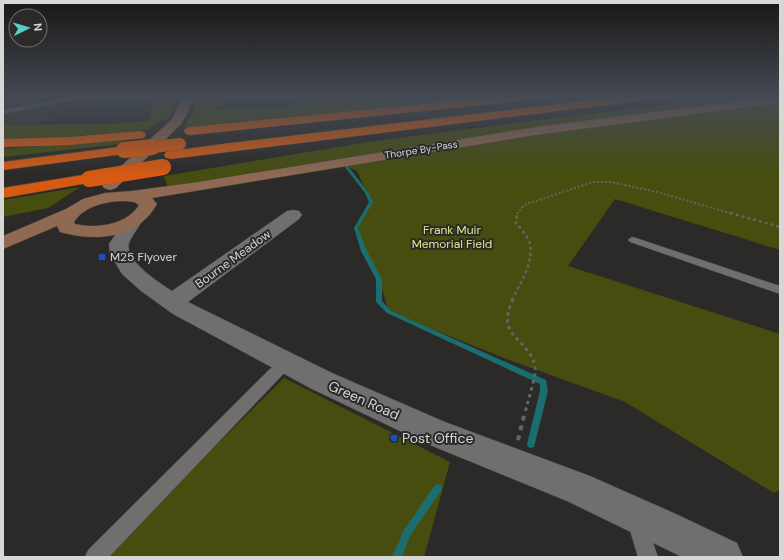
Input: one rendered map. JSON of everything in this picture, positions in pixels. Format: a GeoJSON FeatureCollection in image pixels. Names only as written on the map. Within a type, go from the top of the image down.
{"type":"FeatureCollection","features":[{"type":"Feature","properties":{"kind":"highway"},"geometry":{"type":"LineString","coordinates":[[3,143],[70,141],[140,136],[268,123]]}},
{"type":"Feature","properties":{"kind":"highway"},"geometry":{"type":"LineString","coordinates":[[3,178],[389,123]]}},
{"type":"Feature","properties":{"kind":"highway"},"geometry":{"type":"LineString","coordinates":[[3,193],[89,179],[171,155],[365,135],[403,127],[434,123]]}},
{"type":"Feature","properties":{"kind":"highway"},"geometry":{"type":"LineString","coordinates":[[3,161],[76,153],[124,150],[171,155]]}},
{"type":"Feature","properties":{"kind":"highway"},"geometry":{"type":"LineString","coordinates":[[3,166],[124,150]]}},
{"type":"Feature","properties":{"kind":"main road"},"geometry":{"type":"LineString","coordinates":[[72,222],[78,208],[92,202],[129,195],[176,123]]}},
{"type":"Feature","properties":{"kind":"main road","name":"Thorpe By-Pass"},"geometry":{"type":"LineString","coordinates":[[129,195],[163,200],[192,191],[229,183],[398,152],[597,123]]}},
{"type":"Feature","properties":{"kind":"main road"},"geometry":{"type":"LineString","coordinates":[[5,243],[72,222],[91,233],[117,232],[146,211],[129,195]]}},
{"type":"Feature","properties":{"kind":"street","name":"Bourne Meadow"},"geometry":{"type":"LineString","coordinates":[[172,302],[293,215]]}},
{"type":"Feature","properties":{"kind":"street","name":"Green Road"},"geometry":{"type":"LineString","coordinates":[[117,232],[120,254],[130,269],[149,286],[181,308],[322,381],[436,432],[513,461],[578,488],[723,557]]}},
{"type":"Feature","properties":{"kind":"lane"},"geometry":{"type":"LineString","coordinates":[[633,240],[780,290]]}},
{"type":"Feature","properties":{"kind":"lane"},"geometry":{"type":"LineString","coordinates":[[95,557],[286,362]]}},
{"type":"Feature","properties":{"kind":"lane"},"geometry":{"type":"LineString","coordinates":[[633,513],[648,557]]}},
{"type":"Feature","properties":{"kind":"path"},"geometry":{"type":"LineString","coordinates":[[513,461],[536,369],[535,358],[510,331],[507,315],[524,274],[531,246],[526,235],[516,223],[517,212],[524,205],[593,182],[611,182],[661,193],[780,227]]}},
{"type":"Feature","properties":{"kind":"shaded area"},"geometry":{"type":"Polygon","coordinates":[[[3,123],[36,123],[32,124],[3,125],[3,123]]]}},
{"type":"Feature","properties":{"kind":"green space"},"geometry":{"type":"Polygon","coordinates":[[[157,123],[148,130],[65,137],[3,139],[3,125],[157,123]]]}},
{"type":"Feature","properties":{"kind":"green space"},"geometry":{"type":"Polygon","coordinates":[[[187,123],[223,123],[184,127],[187,123]]]}},
{"type":"Feature","properties":{"kind":"green space","name":"Frank Muir Memorial Field"},"geometry":{"type":"Polygon","coordinates":[[[516,123],[780,123],[780,250],[615,199],[568,266],[780,334],[780,490],[774,493],[625,402],[504,358],[389,312],[379,279],[356,228],[371,202],[357,171],[336,161],[168,188],[164,176],[368,142],[516,123]]]}},
{"type":"Feature","properties":{"kind":"green space"},"geometry":{"type":"Polygon","coordinates":[[[124,140],[120,144],[3,157],[3,149],[124,140]]]}},
{"type":"Feature","properties":{"kind":"green space"},"geometry":{"type":"Polygon","coordinates":[[[80,187],[48,208],[3,217],[3,200],[80,187]]]}},
{"type":"Feature","properties":{"kind":"green space"},"geometry":{"type":"Polygon","coordinates":[[[284,378],[450,462],[424,557],[103,557],[284,378]]]}},
{"type":"Feature","properties":{"kind":"waterway"},"geometry":{"type":"LineString","coordinates":[[346,166],[367,193],[371,202],[356,228],[364,251],[379,279],[379,302],[389,312],[543,382],[544,391],[531,444]]}},
{"type":"Feature","properties":{"kind":"waterway"},"geometry":{"type":"LineString","coordinates":[[397,557],[407,533],[438,488]]}},
{"type":"Feature","properties":{"kind":"place","name":"M25 Flyover"},"geometry":{"type":"Point","coordinates":[102,257]}},
{"type":"Feature","properties":{"kind":"place","name":"Post Office"},"geometry":{"type":"Point","coordinates":[394,438]}}]}
